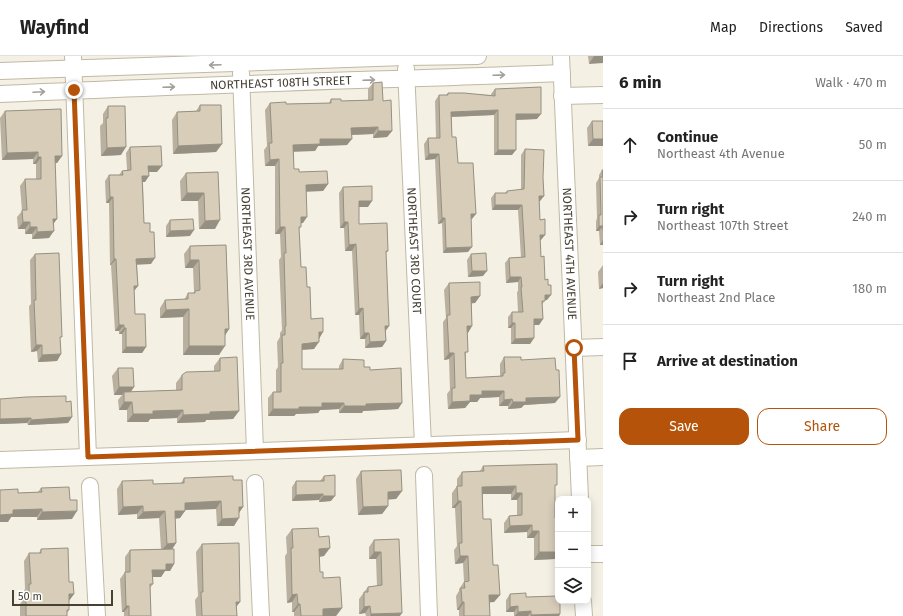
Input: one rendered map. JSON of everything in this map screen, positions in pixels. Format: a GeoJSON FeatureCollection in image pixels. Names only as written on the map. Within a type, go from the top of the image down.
{"type":"FeatureCollection","features":[{"type":"Feature","properties":{"kind":"street","name":"NORTHEAST 108TH STREET"},"geometry":{"type":"LineString","coordinates":[[0,71],[73,62],[478,56]]}},
{"type":"Feature","properties":{"kind":"street","name":"NORTHEAST 4TH AVENUE"},"geometry":{"type":"LineString","coordinates":[[561,56],[580,496]]}},
{"type":"Feature","properties":{"kind":"street","name":"NORTHEAST 3RD COURT"},"geometry":{"type":"LineString","coordinates":[[405,57],[423,445]]}},
{"type":"Feature","properties":{"kind":"street","name":"NORTHEAST 3RD AVENUE"},"geometry":{"type":"LineString","coordinates":[[241,60],[255,451]]}},
{"type":"Feature","properties":{"kind":"street"},"geometry":{"type":"LineString","coordinates":[[73,62],[88,457]]}},
{"type":"Feature","properties":{"kind":"street","name":"NORTHEAST 108TH STREET"},"geometry":{"type":"LineString","coordinates":[[0,94],[74,90],[562,73]]}},
{"type":"Feature","properties":{"kind":"street"},"geometry":{"type":"LineString","coordinates":[[562,96],[603,95]]}},
{"type":"Feature","properties":{"kind":"street"},"geometry":{"type":"LineString","coordinates":[[574,348],[603,347]]}},
{"type":"Feature","properties":{"kind":"street"},"geometry":{"type":"LineString","coordinates":[[0,460],[578,440]]}},
{"type":"Feature","properties":{"kind":"street"},"geometry":{"type":"LineString","coordinates":[[578,458],[603,457]]}},
{"type":"Feature","properties":{"kind":"street"},"geometry":{"type":"LineString","coordinates":[[424,475],[429,616]]}},
{"type":"Feature","properties":{"kind":"street"},"geometry":{"type":"LineString","coordinates":[[255,483],[261,616]]}},
{"type":"Feature","properties":{"kind":"street"},"geometry":{"type":"LineString","coordinates":[[90,486],[96,616]]}},
{"type":"Feature","properties":{"kind":"street"},"geometry":{"type":"LineString","coordinates":[[591,554],[603,554]]}},
{"type":"Feature","properties":{"kind":"street"},"geometry":{"type":"LineString","coordinates":[[583,604],[584,616]]}},
{"type":"Feature","properties":{"kind":"building"},"geometry":{"type":"Polygon","coordinates":[[[382,82],[383,101],[391,100],[392,131],[378,131],[378,127],[351,128],[352,139],[320,139],[320,144],[293,145],[294,169],[299,169],[299,172],[327,171],[328,184],[306,185],[307,217],[301,217],[301,227],[299,227],[301,267],[306,267],[307,287],[310,287],[311,319],[323,318],[323,332],[319,332],[319,342],[302,344],[302,369],[343,369],[343,359],[364,360],[364,367],[370,367],[370,370],[401,368],[402,403],[344,406],[344,403],[322,403],[322,407],[273,409],[273,392],[281,392],[281,363],[283,363],[282,335],[285,335],[286,326],[284,253],[286,253],[285,227],[280,227],[279,159],[270,160],[269,143],[272,143],[270,103],[331,103],[331,99],[341,99],[341,101],[373,100],[373,83],[382,82]]]}},
{"type":"Feature","properties":{"kind":"building"},"geometry":{"type":"Polygon","coordinates":[[[541,87],[541,114],[516,114],[516,150],[498,150],[498,110],[451,112],[452,137],[456,137],[458,163],[473,163],[476,214],[471,214],[472,247],[446,248],[445,218],[442,218],[439,154],[429,154],[428,138],[440,138],[439,95],[448,95],[448,93],[464,93],[495,96],[495,89],[541,87]]]}},
{"type":"Feature","properties":{"kind":"building"},"geometry":{"type":"Polygon","coordinates":[[[200,105],[221,105],[222,144],[178,146],[177,112],[200,111],[200,105]]]}},
{"type":"Feature","properties":{"kind":"building"},"geometry":{"type":"Polygon","coordinates":[[[108,106],[125,106],[126,147],[107,148],[106,118],[108,118],[108,106]]]}},
{"type":"Feature","properties":{"kind":"building"},"geometry":{"type":"Polygon","coordinates":[[[61,109],[62,156],[55,156],[57,219],[53,219],[54,231],[37,232],[37,227],[30,227],[30,222],[23,222],[22,210],[27,210],[25,179],[41,179],[41,157],[38,157],[38,152],[7,153],[5,111],[61,109]]]}},
{"type":"Feature","properties":{"kind":"building"},"geometry":{"type":"Polygon","coordinates":[[[592,121],[603,121],[603,139],[593,139],[592,121]]]}},
{"type":"Feature","properties":{"kind":"building"},"geometry":{"type":"Polygon","coordinates":[[[161,146],[162,166],[148,166],[149,176],[142,176],[144,223],[150,223],[150,232],[154,232],[155,258],[136,259],[138,286],[134,286],[135,314],[145,314],[146,347],[126,347],[126,328],[124,328],[124,325],[119,325],[116,259],[114,259],[113,197],[110,197],[109,175],[123,175],[122,171],[131,170],[130,147],[161,146]]]}},
{"type":"Feature","properties":{"kind":"building"},"geometry":{"type":"Polygon","coordinates":[[[525,149],[544,150],[544,196],[539,196],[540,220],[545,219],[545,235],[540,235],[541,257],[544,256],[545,280],[548,279],[548,285],[551,285],[551,295],[545,295],[545,301],[542,301],[543,319],[534,319],[534,338],[515,339],[515,323],[512,323],[512,312],[523,312],[522,287],[521,277],[510,277],[509,258],[525,257],[522,205],[495,205],[495,193],[507,193],[507,191],[524,189],[525,149]]]}},
{"type":"Feature","properties":{"kind":"building"},"geometry":{"type":"Polygon","coordinates":[[[218,172],[220,220],[205,221],[204,193],[187,193],[186,173],[218,172]]]}},
{"type":"Feature","properties":{"kind":"building"},"geometry":{"type":"Polygon","coordinates":[[[600,177],[603,177],[603,226],[599,226],[599,215],[601,215],[600,177]]]}},
{"type":"Feature","properties":{"kind":"building"},"geometry":{"type":"Polygon","coordinates":[[[372,186],[372,201],[359,201],[359,224],[387,223],[388,251],[386,251],[389,326],[385,326],[386,341],[370,342],[369,333],[364,333],[363,308],[359,309],[356,244],[349,245],[348,222],[344,222],[343,187],[372,186]]]}},
{"type":"Feature","properties":{"kind":"building"},"geometry":{"type":"Polygon","coordinates":[[[193,219],[194,230],[170,231],[170,220],[193,219]]]}},
{"type":"Feature","properties":{"kind":"building"},"geometry":{"type":"Polygon","coordinates":[[[226,245],[229,329],[225,329],[225,346],[189,346],[189,309],[166,310],[165,300],[188,299],[188,293],[195,293],[195,291],[200,290],[199,260],[190,260],[190,246],[226,245]]]}},
{"type":"Feature","properties":{"kind":"building"},"geometry":{"type":"Polygon","coordinates":[[[59,253],[62,337],[60,337],[61,354],[42,355],[42,345],[36,345],[34,300],[36,300],[35,254],[59,253]]]}},
{"type":"Feature","properties":{"kind":"building"},"geometry":{"type":"Polygon","coordinates":[[[486,253],[487,271],[472,271],[471,254],[486,253]]]}},
{"type":"Feature","properties":{"kind":"building"},"geometry":{"type":"Polygon","coordinates":[[[480,282],[480,296],[471,297],[472,326],[467,326],[468,352],[465,352],[466,378],[503,376],[503,373],[505,373],[504,357],[521,357],[521,360],[555,358],[556,370],[559,370],[560,397],[526,398],[526,402],[513,402],[512,399],[504,400],[504,391],[482,391],[482,395],[470,395],[470,401],[452,402],[452,388],[455,388],[454,353],[449,353],[447,315],[450,315],[449,283],[480,282]]]}},
{"type":"Feature","properties":{"kind":"building"},"geometry":{"type":"Polygon","coordinates":[[[237,357],[239,411],[183,415],[183,410],[153,411],[153,414],[133,414],[132,402],[124,402],[124,392],[182,390],[182,375],[186,372],[220,371],[220,358],[237,357]]]}},
{"type":"Feature","properties":{"kind":"building"},"geometry":{"type":"Polygon","coordinates":[[[118,368],[133,368],[134,387],[119,387],[118,368]]]}},
{"type":"Feature","properties":{"kind":"building"},"geometry":{"type":"Polygon","coordinates":[[[66,396],[66,402],[71,401],[72,417],[31,420],[31,418],[0,419],[0,399],[66,396]]]}},
{"type":"Feature","properties":{"kind":"building"},"geometry":{"type":"Polygon","coordinates":[[[557,464],[557,485],[555,485],[555,552],[539,552],[539,531],[532,531],[532,525],[510,526],[509,516],[522,515],[522,493],[516,493],[516,486],[482,487],[483,519],[491,519],[493,565],[498,565],[500,595],[489,595],[490,616],[464,616],[464,602],[462,602],[461,588],[465,588],[464,582],[469,581],[468,556],[460,556],[459,543],[462,543],[461,501],[458,501],[457,486],[462,486],[462,472],[484,471],[483,466],[557,464]]]}},
{"type":"Feature","properties":{"kind":"building"},"geometry":{"type":"Polygon","coordinates":[[[401,470],[402,491],[388,492],[388,506],[363,507],[361,471],[401,470]]]}},
{"type":"Feature","properties":{"kind":"building"},"geometry":{"type":"Polygon","coordinates":[[[335,475],[335,496],[323,496],[323,494],[296,495],[296,481],[324,481],[324,476],[335,475]]]}},
{"type":"Feature","properties":{"kind":"building"},"geometry":{"type":"Polygon","coordinates":[[[233,476],[233,480],[242,480],[243,507],[239,507],[239,518],[222,519],[221,501],[185,503],[185,511],[175,511],[176,543],[167,544],[165,511],[143,512],[143,506],[123,507],[122,481],[153,480],[153,484],[184,483],[184,478],[233,476]]]}},
{"type":"Feature","properties":{"kind":"building"},"geometry":{"type":"Polygon","coordinates":[[[69,487],[70,500],[77,500],[77,511],[42,512],[42,509],[13,510],[13,514],[0,515],[0,490],[18,489],[18,493],[42,492],[41,488],[69,487]]]}},
{"type":"Feature","properties":{"kind":"building"},"geometry":{"type":"Polygon","coordinates":[[[318,528],[319,537],[329,536],[330,548],[319,549],[320,572],[323,572],[323,578],[340,577],[342,608],[323,609],[323,616],[301,616],[297,594],[292,595],[292,529],[318,528]]]}},
{"type":"Feature","properties":{"kind":"building"},"geometry":{"type":"Polygon","coordinates":[[[399,539],[402,613],[371,614],[370,606],[364,607],[364,592],[368,592],[368,587],[382,585],[381,552],[374,552],[374,540],[399,539]]]}},
{"type":"Feature","properties":{"kind":"building"},"geometry":{"type":"Polygon","coordinates":[[[239,543],[240,602],[236,602],[237,616],[202,616],[202,544],[239,543]]]}},
{"type":"Feature","properties":{"kind":"building"},"geometry":{"type":"Polygon","coordinates":[[[68,548],[69,582],[73,582],[74,594],[69,594],[69,610],[67,610],[67,616],[26,616],[26,596],[29,596],[29,584],[31,584],[29,553],[41,553],[41,549],[68,548]]]}},
{"type":"Feature","properties":{"kind":"building"},"geometry":{"type":"Polygon","coordinates":[[[174,549],[174,564],[166,564],[166,570],[152,570],[153,584],[150,584],[151,616],[129,616],[129,606],[126,606],[125,572],[130,572],[130,550],[174,549]]]}},
{"type":"Feature","properties":{"kind":"building"},"geometry":{"type":"Polygon","coordinates":[[[526,593],[526,597],[555,596],[555,604],[560,604],[560,614],[531,615],[531,611],[518,612],[518,606],[510,607],[510,594],[526,593]]]}},
{"type":"Feature","properties":{"kind":"route"},"geometry":{"type":"LineString","coordinates":[[74,90],[88,457],[578,440],[574,348]]}}]}
